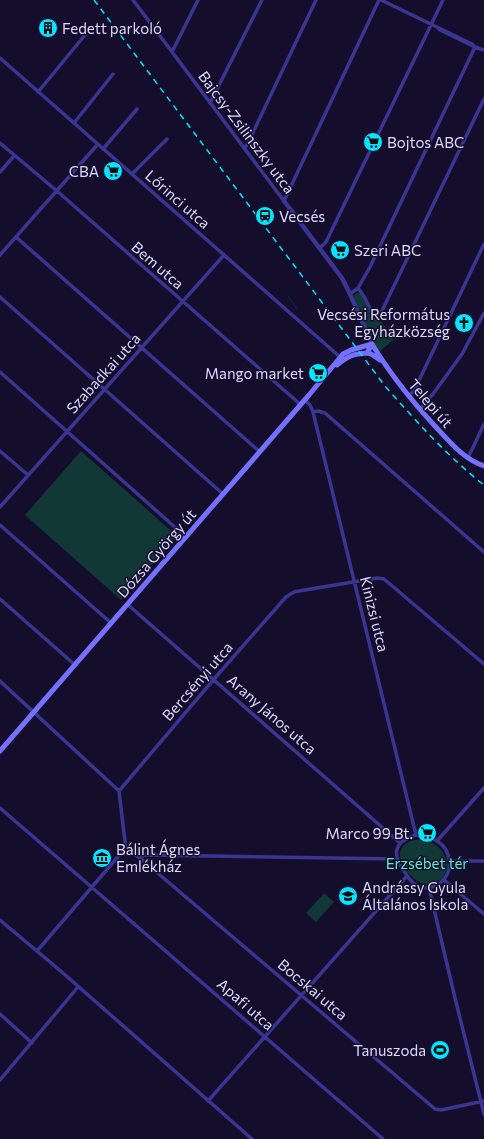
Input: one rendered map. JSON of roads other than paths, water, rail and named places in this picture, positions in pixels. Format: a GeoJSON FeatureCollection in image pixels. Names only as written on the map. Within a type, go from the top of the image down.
{"type":"FeatureCollection","features":[{"type":"Feature","properties":{"kind":"main road","name":"Telepi út"},"geometry":{"type":"LineString","coordinates":[[372,344],[383,362],[408,396],[450,442],[468,458],[484,466]]}},
{"type":"Feature","properties":{"kind":"main road","name":"Dózsa György út"},"geometry":{"type":"LineString","coordinates":[[0,751],[301,405],[331,370],[340,357],[350,350],[372,344]]}},
{"type":"Feature","properties":{"kind":"main road"},"geometry":{"type":"LineString","coordinates":[[372,344],[366,353],[371,354],[383,362]]}},
{"type":"Feature","properties":{"kind":"main road","name":"Dózsa György út"},"geometry":{"type":"LineString","coordinates":[[331,370],[347,357],[366,353]]}},
{"type":"Feature","properties":{"kind":"street","name":"Bajcsy-Zsilinszky utca"},"geometry":{"type":"LineString","coordinates":[[133,0],[342,278],[372,344]]}},
{"type":"Feature","properties":{"kind":"street"},"geometry":{"type":"LineString","coordinates":[[172,52],[198,0]]}},
{"type":"Feature","properties":{"kind":"street"},"geometry":{"type":"LineString","coordinates":[[210,103],[262,0]]}},
{"type":"Feature","properties":{"kind":"street"},"geometry":{"type":"LineString","coordinates":[[244,148],[247,145],[316,0]]}},
{"type":"Feature","properties":{"kind":"street"},"geometry":{"type":"LineString","coordinates":[[284,201],[380,0],[484,50]]}},
{"type":"Feature","properties":{"kind":"street"},"geometry":{"type":"LineString","coordinates":[[320,248],[326,242],[443,0]]}},
{"type":"Feature","properties":{"kind":"street"},"geometry":{"type":"LineString","coordinates":[[38,92],[85,35]]}},
{"type":"Feature","properties":{"kind":"street"},"geometry":{"type":"LineString","coordinates":[[350,294],[358,288],[370,267],[475,47]]}},
{"type":"Feature","properties":{"kind":"street","name":"Lőrinci utca"},"geometry":{"type":"LineString","coordinates":[[0,58],[340,357]]}},
{"type":"Feature","properties":{"kind":"street"},"geometry":{"type":"LineString","coordinates":[[74,123],[113,74]]}},
{"type":"Feature","properties":{"kind":"street"},"geometry":{"type":"LineString","coordinates":[[358,288],[365,298],[372,313],[377,317],[380,315],[484,99]]}},
{"type":"Feature","properties":{"kind":"street"},"geometry":{"type":"LineString","coordinates":[[103,149],[137,109]]}},
{"type":"Feature","properties":{"kind":"street"},"geometry":{"type":"LineString","coordinates":[[132,174],[167,139]]}},
{"type":"Feature","properties":{"kind":"street","name":"Bem utca"},"geometry":{"type":"LineString","coordinates":[[0,143],[57,191],[301,405]]}},
{"type":"Feature","properties":{"kind":"street"},"geometry":{"type":"LineString","coordinates":[[0,255],[98,144]]}},
{"type":"Feature","properties":{"kind":"street"},"geometry":{"type":"LineString","coordinates":[[0,172],[14,156]]}},
{"type":"Feature","properties":{"kind":"street"},"geometry":{"type":"LineString","coordinates":[[16,237],[260,452]]}},
{"type":"Feature","properties":{"kind":"street"},"geometry":{"type":"LineString","coordinates":[[408,396],[414,391],[484,244]]}},
{"type":"Feature","properties":{"kind":"street","name":"Szabadkai utca"},"geometry":{"type":"LineString","coordinates":[[0,507],[224,254]]}},
{"type":"Feature","properties":{"kind":"street"},"geometry":{"type":"LineString","coordinates":[[0,297],[224,494]]}},
{"type":"Feature","properties":{"kind":"street"},"geometry":{"type":"LineString","coordinates":[[420,409],[433,394],[462,354],[484,313]]}},
{"type":"Feature","properties":{"kind":"street"},"geometry":{"type":"LineString","coordinates":[[0,372],[186,537]]}},
{"type":"Feature","properties":{"kind":"street","name":"Kinizsi utca"},"geometry":{"type":"LineString","coordinates":[[305,400],[310,405],[313,412],[416,835]]}},
{"type":"Feature","properties":{"kind":"street"},"geometry":{"type":"LineString","coordinates":[[313,412],[318,411],[325,413],[484,552]]}},
{"type":"Feature","properties":{"kind":"street"},"geometry":{"type":"LineString","coordinates":[[468,458],[484,424]]}},
{"type":"Feature","properties":{"kind":"street"},"geometry":{"type":"LineString","coordinates":[[0,451],[28,476]]}},
{"type":"Feature","properties":{"kind":"street"},"geometry":{"type":"LineString","coordinates":[[0,525],[111,623]]}},
{"type":"Feature","properties":{"kind":"street","name":"Bercsényi utca"},"geometry":{"type":"LineString","coordinates":[[119,791],[214,679],[290,594],[299,591],[381,578],[387,581],[484,664]]}},
{"type":"Feature","properties":{"kind":"street"},"geometry":{"type":"LineString","coordinates":[[0,599],[75,665]]}},
{"type":"Feature","properties":{"kind":"street","name":"Arany János utca"},"geometry":{"type":"LineString","coordinates":[[127,604],[400,843]]}},
{"type":"Feature","properties":{"kind":"street"},"geometry":{"type":"LineString","coordinates":[[0,681],[119,791],[126,850],[122,852],[37,951]]}},
{"type":"Feature","properties":{"kind":"street"},"geometry":{"type":"LineString","coordinates":[[438,841],[484,788]]}},
{"type":"Feature","properties":{"kind":"street","name":"Apafi utca"},"geometry":{"type":"LineString","coordinates":[[0,808],[384,1139]]}},
{"type":"Feature","properties":{"kind":"street"},"geometry":{"type":"LineString","coordinates":[[416,835],[438,841],[447,850],[449,870],[444,880],[437,885],[429,888],[419,887],[412,882],[401,868],[396,859],[397,848],[400,843],[407,838],[416,835]]}},
{"type":"Feature","properties":{"kind":"street","name":"Bocskai utca"},"geometry":{"type":"LineString","coordinates":[[126,850],[129,850],[140,858],[435,1109],[440,1110],[482,1101]]}},
{"type":"Feature","properties":{"kind":"street"},"geometry":{"type":"LineString","coordinates":[[140,858],[146,855],[396,859]]}},
{"type":"Feature","properties":{"kind":"street"},"geometry":{"type":"LineString","coordinates":[[449,861],[484,861]]}},
{"type":"Feature","properties":{"kind":"street"},"geometry":{"type":"LineString","coordinates":[[208,1101],[407,876]]}},
{"type":"Feature","properties":{"kind":"street"},"geometry":{"type":"LineString","coordinates":[[444,880],[484,914]]}},
{"type":"Feature","properties":{"kind":"street"},"geometry":{"type":"LineString","coordinates":[[429,888],[484,1114]]}},
{"type":"Feature","properties":{"kind":"street"},"geometry":{"type":"LineString","coordinates":[[0,920],[252,1139]]}},
{"type":"Feature","properties":{"kind":"street"},"geometry":{"type":"LineString","coordinates":[[0,1080],[78,987]]}},
{"type":"Feature","properties":{"kind":"street"},"geometry":{"type":"LineString","coordinates":[[0,1014],[32,1043]]}},
{"type":"Feature","properties":{"kind":"waterway"},"geometry":{"type":"LineString","coordinates":[[288,296],[297,309]]}},
{"type":"Feature","properties":{"kind":"railway"},"geometry":{"type":"LineString","coordinates":[[94,0],[385,386],[420,425],[470,474],[484,485]]}},
{"type":"Feature","properties":{"kind":"place","name":"Fedett parkoló"},"geometry":{"type":"Point","coordinates":[48,28]}},
{"type":"Feature","properties":{"kind":"place","name":"Bojtos ABC"},"geometry":{"type":"Point","coordinates":[373,142]}},
{"type":"Feature","properties":{"kind":"place","name":"CBA"},"geometry":{"type":"Point","coordinates":[113,171]}},
{"type":"Feature","properties":{"kind":"place","name":"Vecsés"},"geometry":{"type":"Point","coordinates":[265,216]}},
{"type":"Feature","properties":{"kind":"place","name":"Szeri ABC"},"geometry":{"type":"Point","coordinates":[340,250]}},
{"type":"Feature","properties":{"kind":"place","name":"Vecsési Református Egyházközség"},"geometry":{"type":"Point","coordinates":[464,323]}},
{"type":"Feature","properties":{"kind":"place","name":"Mango market"},"geometry":{"type":"Point","coordinates":[318,373]}},
{"type":"Feature","properties":{"kind":"place","name":"Marco 99 Bt."},"geometry":{"type":"Point","coordinates":[427,833]}},
{"type":"Feature","properties":{"kind":"place","name":"Bálint Ágnes Emlékház"},"geometry":{"type":"Point","coordinates":[102,858]}},
{"type":"Feature","properties":{"kind":"place","name":"Andrássy Gyula Általános Iskola"},"geometry":{"type":"Point","coordinates":[348,896]}},
{"type":"Feature","properties":{"kind":"place","name":"Tanuszoda"},"geometry":{"type":"Point","coordinates":[440,1050]}},
{"type":"Feature","properties":{"kind":"park label","name":"Erzsébet tér"},"geometry":{"type":"Point","coordinates":[427,863]}}]}
